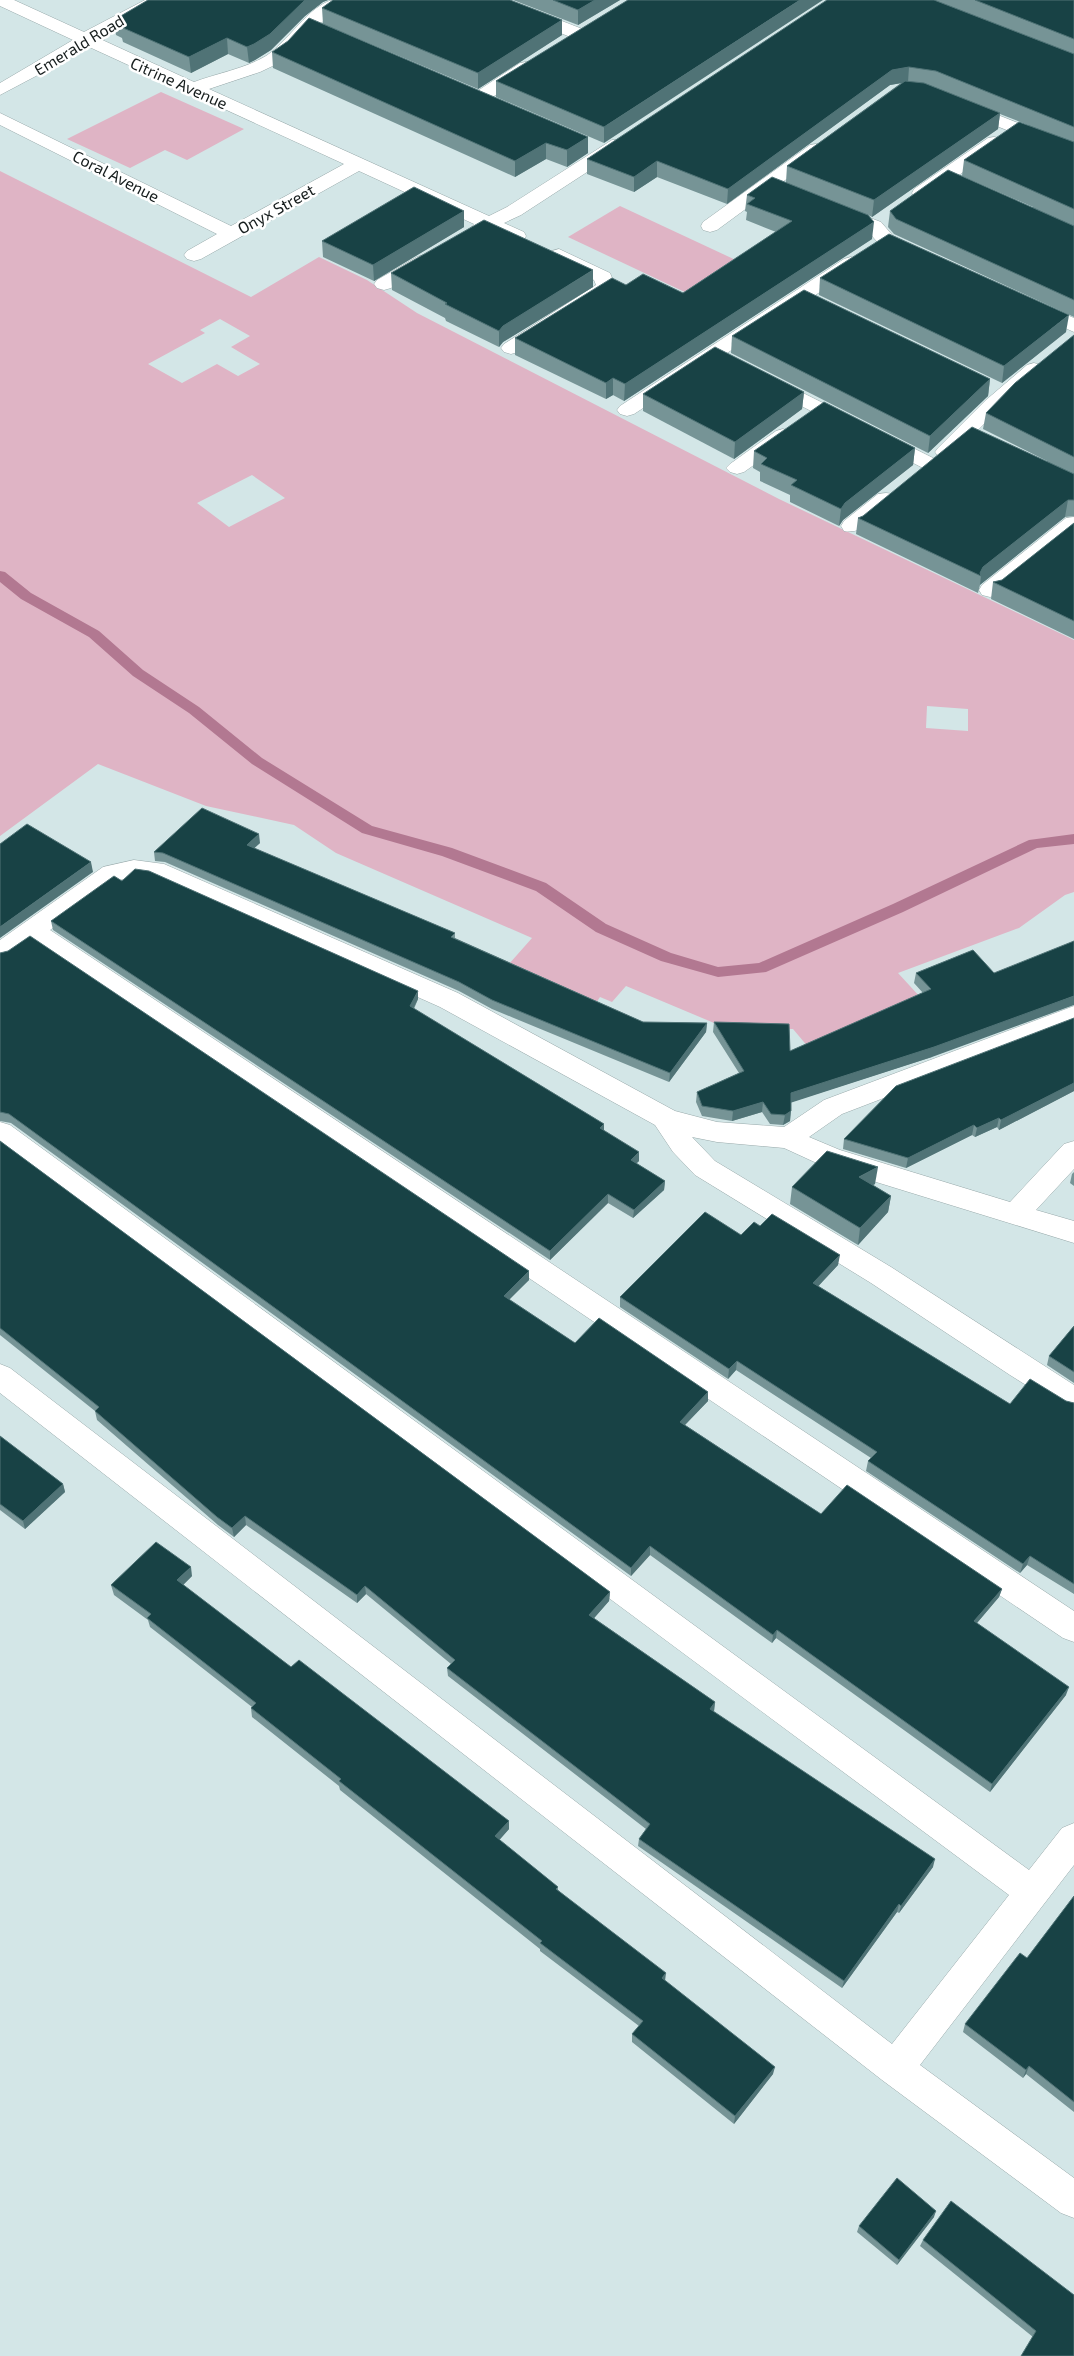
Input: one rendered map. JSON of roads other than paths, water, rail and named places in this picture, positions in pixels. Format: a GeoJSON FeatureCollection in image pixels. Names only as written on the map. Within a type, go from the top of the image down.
{"type":"FeatureCollection","features":[{"type":"Feature","properties":{"kind":"street","name":"Citrine Avenue"},"geometry":{"type":"LineString","coordinates":[[0,0],[83,40],[490,223],[603,277],[606,287],[511,348]]}},
{"type":"Feature","properties":{"kind":"street","name":"Emerald Road"},"geometry":{"type":"LineString","coordinates":[[0,90],[59,57],[83,40],[158,0]]}},
{"type":"Feature","properties":{"kind":"street"},"geometry":{"type":"LineString","coordinates":[[193,90],[207,83],[246,72],[271,61],[289,48],[308,25],[344,0]]}},
{"type":"Feature","properties":{"kind":"street"},"geometry":{"type":"LineString","coordinates":[[493,0],[579,34]]}},
{"type":"Feature","properties":{"kind":"street"},"geometry":{"type":"LineString","coordinates":[[562,44],[595,24]]}},
{"type":"Feature","properties":{"kind":"street"},"geometry":{"type":"LineString","coordinates":[[308,25],[326,32]]}},
{"type":"Feature","properties":{"kind":"street"},"geometry":{"type":"LineString","coordinates":[[479,98],[537,60]]}},
{"type":"Feature","properties":{"kind":"street"},"geometry":{"type":"LineString","coordinates":[[461,90],[497,106]]}},
{"type":"Feature","properties":{"kind":"street"},"geometry":{"type":"LineString","coordinates":[[945,99],[1074,152]]}},
{"type":"Feature","properties":{"kind":"street","name":"Coral Avenue"},"geometry":{"type":"LineString","coordinates":[[0,118],[232,234]]}},
{"type":"Feature","properties":{"kind":"street"},"geometry":{"type":"LineString","coordinates":[[906,204],[1016,127]]}},
{"type":"Feature","properties":{"kind":"street"},"geometry":{"type":"LineString","coordinates":[[464,237],[520,208],[630,136]]}},
{"type":"Feature","properties":{"kind":"street"},"geometry":{"type":"LineString","coordinates":[[710,226],[778,188],[829,139]]}},
{"type":"Feature","properties":{"kind":"street"},"geometry":{"type":"LineString","coordinates":[[587,145],[605,152]]}},
{"type":"Feature","properties":{"kind":"street","name":"Onyx Street"},"geometry":{"type":"LineString","coordinates":[[194,255],[359,163]]}},
{"type":"Feature","properties":{"kind":"street"},"geometry":{"type":"LineString","coordinates":[[944,177],[962,184]]}},
{"type":"Feature","properties":{"kind":"street"},"geometry":{"type":"LineString","coordinates":[[822,205],[883,227],[930,261]]}},
{"type":"Feature","properties":{"kind":"street"},"geometry":{"type":"LineString","coordinates":[[627,410],[721,358],[809,300],[883,227]]}},
{"type":"Feature","properties":{"kind":"street"},"geometry":{"type":"LineString","coordinates":[[384,284],[440,251]]}},
{"type":"Feature","properties":{"kind":"street"},"geometry":{"type":"LineString","coordinates":[[1020,301],[1072,334]]}},
{"type":"Feature","properties":{"kind":"street"},"geometry":{"type":"LineString","coordinates":[[852,526],[915,476],[976,436],[996,389],[1046,359]]}},
{"type":"Feature","properties":{"kind":"street"},"geometry":{"type":"LineString","coordinates":[[754,374],[808,418],[915,476]]}},
{"type":"Feature","properties":{"kind":"street"},"geometry":{"type":"LineString","coordinates":[[738,468],[808,418]]}},
{"type":"Feature","properties":{"kind":"street"},"geometry":{"type":"LineString","coordinates":[[990,590],[1074,523]]}},
{"type":"Feature","properties":{"kind":"street"},"geometry":{"type":"LineString","coordinates":[[0,953],[112,873],[134,868],[155,870],[449,1000],[665,1118],[717,1132],[789,1138],[802,1146],[831,1158],[1074,1232]]}},
{"type":"Feature","properties":{"kind":"street"},"geometry":{"type":"LineString","coordinates":[[32,930],[1074,1628]]}},
{"type":"Feature","properties":{"kind":"street"},"geometry":{"type":"LineString","coordinates":[[789,1138],[809,1121],[833,1107],[1074,1014]]}},
{"type":"Feature","properties":{"kind":"street"},"geometry":{"type":"LineString","coordinates":[[665,1118],[682,1145],[705,1168],[881,1275],[1020,1367],[1074,1400]]}},
{"type":"Feature","properties":{"kind":"street"},"geometry":{"type":"LineString","coordinates":[[0,1132],[1032,1892]]}},
{"type":"Feature","properties":{"kind":"street"},"geometry":{"type":"LineString","coordinates":[[1015,1214],[1074,1151]]}},
{"type":"Feature","properties":{"kind":"street"},"geometry":{"type":"LineString","coordinates":[[0,1376],[895,2068],[1074,2200]]}},
{"type":"Feature","properties":{"kind":"street"},"geometry":{"type":"LineString","coordinates":[[895,2068],[1074,1839]]}},
{"type":"Feature","properties":{"kind":"waterway"},"geometry":{"type":"LineString","coordinates":[[0,575],[26,596],[94,634],[138,673],[194,710],[257,761],[367,830],[447,852],[541,887],[601,928],[666,957],[718,972],[761,968],[898,908],[1034,843],[1074,839]]}}]}
